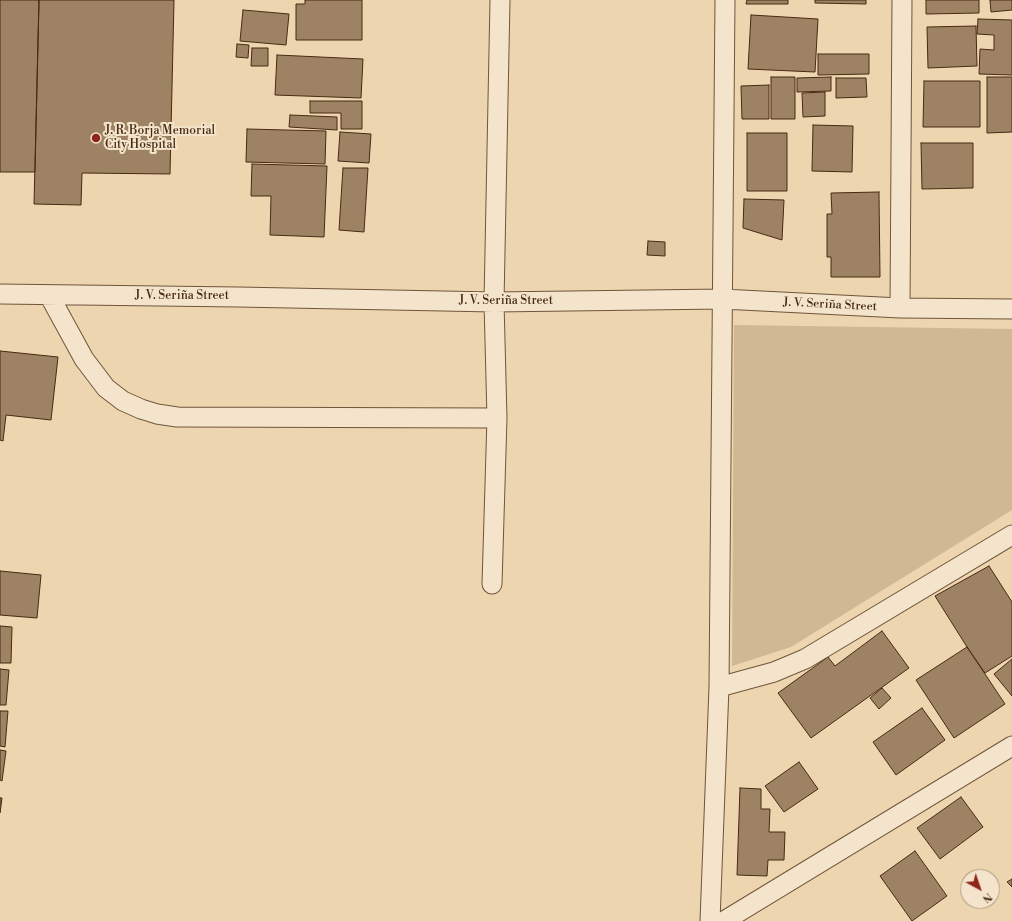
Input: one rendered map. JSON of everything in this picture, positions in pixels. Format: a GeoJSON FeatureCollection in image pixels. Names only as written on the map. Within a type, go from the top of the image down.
{"type":"FeatureCollection","features":[{"type":"Feature","properties":{"kind":"street"},"geometry":{"type":"LineString","coordinates":[[492,584],[497,418],[494,302],[500,0]]}},
{"type":"Feature","properties":{"kind":"street"},"geometry":{"type":"LineString","coordinates":[[710,921],[719,687],[725,0]]}},
{"type":"Feature","properties":{"kind":"street"},"geometry":{"type":"LineString","coordinates":[[900,308],[902,0]]}},
{"type":"Feature","properties":{"kind":"street","name":"J. V. Seriña Street"},"geometry":{"type":"LineString","coordinates":[[0,294],[494,302],[722,299],[900,308],[1012,309]]}},
{"type":"Feature","properties":{"kind":"street"},"geometry":{"type":"LineString","coordinates":[[49,295],[84,359],[106,388],[123,401],[157,414],[177,417],[497,418]]}},
{"type":"Feature","properties":{"kind":"street"},"geometry":{"type":"LineString","coordinates":[[719,687],[774,672],[805,659],[1012,534]]}},
{"type":"Feature","properties":{"kind":"street"},"geometry":{"type":"LineString","coordinates":[[724,921],[1012,746]]}},
{"type":"Feature","properties":{"kind":"shaded area"},"geometry":{"type":"Polygon","coordinates":[[[734,325],[1012,329],[1012,510],[791,647],[732,666],[734,325]]]}},
{"type":"Feature","properties":{"kind":"building"},"geometry":{"type":"Polygon","coordinates":[[[0,0],[39,0],[35,172],[0,172],[0,0]]]}},
{"type":"Feature","properties":{"kind":"building"},"geometry":{"type":"Polygon","coordinates":[[[39,0],[174,0],[170,174],[82,173],[81,205],[34,204],[39,0]]]}},
{"type":"Feature","properties":{"kind":"building"},"geometry":{"type":"Polygon","coordinates":[[[305,0],[362,0],[362,40],[296,40],[296,4],[305,4],[305,0]]]}},
{"type":"Feature","properties":{"kind":"building"},"geometry":{"type":"Polygon","coordinates":[[[747,0],[788,0],[788,4],[746,4],[747,0]]]}},
{"type":"Feature","properties":{"kind":"building"},"geometry":{"type":"Polygon","coordinates":[[[815,0],[866,0],[866,4],[815,3],[815,0]]]}},
{"type":"Feature","properties":{"kind":"building"},"geometry":{"type":"Polygon","coordinates":[[[926,0],[979,0],[979,13],[926,14],[926,0]]]}},
{"type":"Feature","properties":{"kind":"building"},"geometry":{"type":"Polygon","coordinates":[[[990,0],[1012,0],[1012,10],[991,12],[990,0]]]}},
{"type":"Feature","properties":{"kind":"building"},"geometry":{"type":"Polygon","coordinates":[[[243,10],[289,14],[286,45],[240,41],[243,10]]]}},
{"type":"Feature","properties":{"kind":"building"},"geometry":{"type":"Polygon","coordinates":[[[751,15],[818,19],[815,72],[748,69],[751,15]]]}},
{"type":"Feature","properties":{"kind":"building"},"geometry":{"type":"Polygon","coordinates":[[[978,19],[1012,20],[1012,75],[979,74],[980,49],[994,50],[994,35],[977,34],[978,19]]]}},
{"type":"Feature","properties":{"kind":"building"},"geometry":{"type":"Polygon","coordinates":[[[976,26],[977,66],[928,68],[927,27],[976,26]]]}},
{"type":"Feature","properties":{"kind":"building"},"geometry":{"type":"Polygon","coordinates":[[[237,44],[249,45],[248,58],[236,57],[237,44]]]}},
{"type":"Feature","properties":{"kind":"building"},"geometry":{"type":"Polygon","coordinates":[[[252,48],[268,48],[268,66],[251,66],[252,48]]]}},
{"type":"Feature","properties":{"kind":"building"},"geometry":{"type":"Polygon","coordinates":[[[818,54],[869,54],[869,74],[818,75],[818,54]]]}},
{"type":"Feature","properties":{"kind":"building"},"geometry":{"type":"Polygon","coordinates":[[[277,55],[363,59],[361,98],[275,95],[277,55]]]}},
{"type":"Feature","properties":{"kind":"building"},"geometry":{"type":"Polygon","coordinates":[[[771,77],[795,77],[795,119],[771,119],[771,77]]]}},
{"type":"Feature","properties":{"kind":"building"},"geometry":{"type":"Polygon","coordinates":[[[831,77],[831,91],[797,92],[797,78],[831,77]]]}},
{"type":"Feature","properties":{"kind":"building"},"geometry":{"type":"Polygon","coordinates":[[[987,77],[1012,77],[1012,132],[987,133],[987,77]]]}},
{"type":"Feature","properties":{"kind":"building"},"geometry":{"type":"Polygon","coordinates":[[[836,78],[866,78],[867,97],[836,98],[836,78]]]}},
{"type":"Feature","properties":{"kind":"building"},"geometry":{"type":"Polygon","coordinates":[[[924,81],[980,81],[980,127],[923,127],[924,81]]]}},
{"type":"Feature","properties":{"kind":"building"},"geometry":{"type":"Polygon","coordinates":[[[769,85],[769,119],[742,119],[741,86],[769,85]]]}},
{"type":"Feature","properties":{"kind":"building"},"geometry":{"type":"Polygon","coordinates":[[[825,92],[825,116],[803,117],[802,93],[825,92]]]}},
{"type":"Feature","properties":{"kind":"building"},"geometry":{"type":"Polygon","coordinates":[[[310,101],[362,101],[362,129],[341,129],[341,113],[310,113],[310,101]]]}},
{"type":"Feature","properties":{"kind":"building"},"geometry":{"type":"Polygon","coordinates":[[[290,115],[337,117],[337,130],[289,127],[290,115]]]}},
{"type":"Feature","properties":{"kind":"building"},"geometry":{"type":"Polygon","coordinates":[[[813,125],[853,126],[852,172],[812,171],[813,125]]]}},
{"type":"Feature","properties":{"kind":"building"},"geometry":{"type":"Polygon","coordinates":[[[247,129],[326,131],[325,164],[246,162],[247,129]]]}},
{"type":"Feature","properties":{"kind":"building"},"geometry":{"type":"Polygon","coordinates":[[[340,132],[371,134],[369,163],[338,161],[340,132]]]}},
{"type":"Feature","properties":{"kind":"building"},"geometry":{"type":"Polygon","coordinates":[[[747,133],[787,133],[787,191],[747,191],[747,133]]]}},
{"type":"Feature","properties":{"kind":"building"},"geometry":{"type":"Polygon","coordinates":[[[921,143],[973,143],[973,188],[922,189],[921,143]]]}},
{"type":"Feature","properties":{"kind":"building"},"geometry":{"type":"Polygon","coordinates":[[[252,164],[327,166],[324,237],[270,235],[271,196],[251,196],[252,164]]]}},
{"type":"Feature","properties":{"kind":"building"},"geometry":{"type":"Polygon","coordinates":[[[343,168],[368,168],[364,232],[339,230],[343,168]]]}},
{"type":"Feature","properties":{"kind":"building"},"geometry":{"type":"Polygon","coordinates":[[[879,192],[880,277],[831,277],[831,257],[827,257],[827,214],[832,214],[831,193],[879,192]]]}},
{"type":"Feature","properties":{"kind":"building"},"geometry":{"type":"Polygon","coordinates":[[[744,199],[784,200],[782,240],[743,228],[744,199]]]}},
{"type":"Feature","properties":{"kind":"building"},"geometry":{"type":"Polygon","coordinates":[[[648,241],[665,242],[665,256],[647,255],[648,241]]]}},
{"type":"Feature","properties":{"kind":"building"},"geometry":{"type":"Polygon","coordinates":[[[0,351],[58,357],[51,420],[6,415],[3,441],[0,440],[0,351]]]}},
{"type":"Feature","properties":{"kind":"building"},"geometry":{"type":"Polygon","coordinates":[[[989,566],[1012,602],[1012,656],[985,673],[935,596],[989,566]]]}},
{"type":"Feature","properties":{"kind":"building"},"geometry":{"type":"Polygon","coordinates":[[[0,571],[41,575],[37,618],[0,615],[0,571]]]}},
{"type":"Feature","properties":{"kind":"building"},"geometry":{"type":"Polygon","coordinates":[[[0,626],[12,627],[11,663],[0,663],[0,626]]]}},
{"type":"Feature","properties":{"kind":"building"},"geometry":{"type":"Polygon","coordinates":[[[882,631],[909,668],[811,738],[778,693],[828,657],[835,666],[882,631]]]}},
{"type":"Feature","properties":{"kind":"building"},"geometry":{"type":"Polygon","coordinates":[[[967,647],[1005,704],[954,738],[916,680],[967,647]]]}},
{"type":"Feature","properties":{"kind":"building"},"geometry":{"type":"Polygon","coordinates":[[[1012,659],[1012,696],[994,674],[1012,659]]]}},
{"type":"Feature","properties":{"kind":"building"},"geometry":{"type":"Polygon","coordinates":[[[0,669],[9,670],[6,705],[0,705],[0,669]]]}},
{"type":"Feature","properties":{"kind":"building"},"geometry":{"type":"Polygon","coordinates":[[[882,688],[891,698],[879,709],[870,698],[882,688]]]}},
{"type":"Feature","properties":{"kind":"building"},"geometry":{"type":"Polygon","coordinates":[[[922,708],[945,740],[896,775],[873,742],[922,708]]]}},
{"type":"Feature","properties":{"kind":"building"},"geometry":{"type":"Polygon","coordinates":[[[0,711],[8,711],[5,747],[0,746],[0,711]]]}},
{"type":"Feature","properties":{"kind":"building"},"geometry":{"type":"Polygon","coordinates":[[[0,750],[6,751],[2,781],[0,780],[0,750]]]}},
{"type":"Feature","properties":{"kind":"building"},"geometry":{"type":"Polygon","coordinates":[[[799,762],[818,789],[784,812],[765,786],[799,762]]]}},
{"type":"Feature","properties":{"kind":"building"},"geometry":{"type":"Polygon","coordinates":[[[740,788],[761,789],[761,809],[770,809],[769,832],[785,832],[784,860],[768,860],[767,876],[737,875],[740,788]]]}},
{"type":"Feature","properties":{"kind":"building"},"geometry":{"type":"Polygon","coordinates":[[[961,797],[983,827],[940,859],[917,828],[961,797]]]}},
{"type":"Feature","properties":{"kind":"building"},"geometry":{"type":"Polygon","coordinates":[[[0,798],[2,798],[0,813],[0,798]]]}},
{"type":"Feature","properties":{"kind":"building"},"geometry":{"type":"Polygon","coordinates":[[[915,851],[947,896],[912,921],[880,876],[915,851]]]}},
{"type":"Feature","properties":{"kind":"building"},"geometry":{"type":"Polygon","coordinates":[[[1012,879],[1012,887],[1007,882],[1012,879]]]}},
{"type":"Feature","properties":{"kind":"place","name":"J. R. Borja Memorial City Hospital"},"geometry":{"type":"Point","coordinates":[96,138]}}]}
